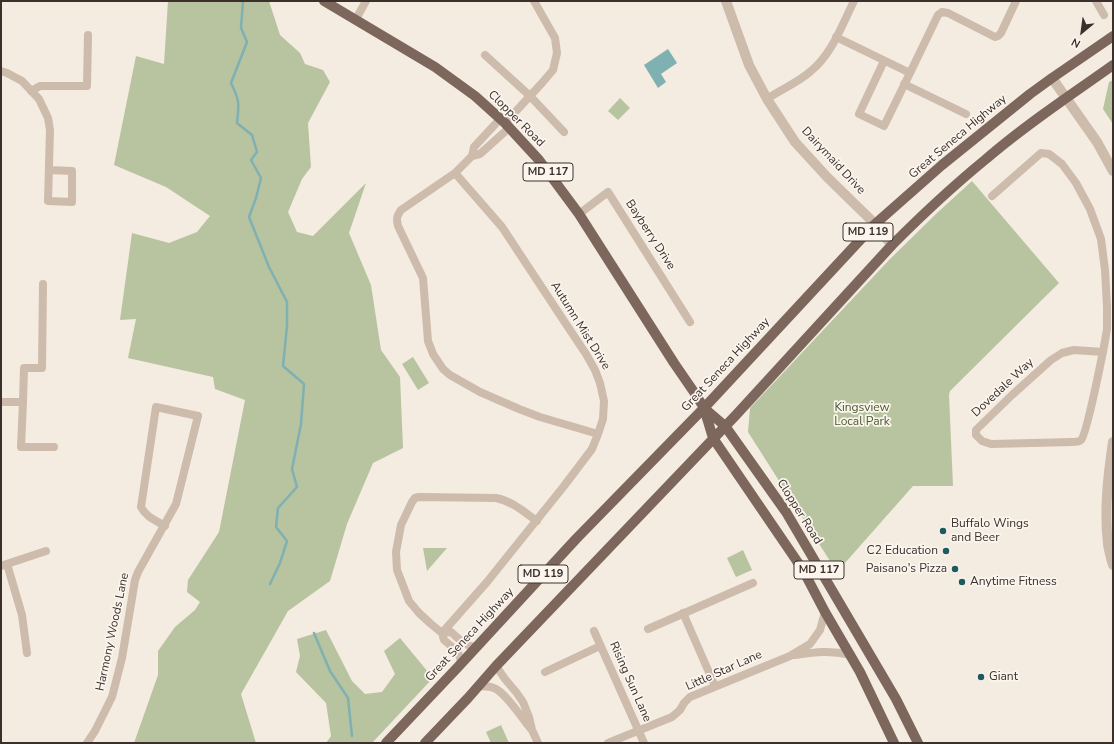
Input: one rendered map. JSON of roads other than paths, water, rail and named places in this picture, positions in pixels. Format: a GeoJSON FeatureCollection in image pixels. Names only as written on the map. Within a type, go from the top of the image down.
{"type":"FeatureCollection","features":[{"type":"Feature","properties":{"kind":"main road","name":"Clopper Road"},"geometry":{"type":"LineString","coordinates":[[324,1],[434,67],[475,96],[504,123],[539,160],[579,214],[674,363],[696,394],[704,408],[713,438],[803,570],[825,612],[851,655],[894,743]]}},
{"type":"Feature","properties":{"kind":"main road","name":"Great Seneca Highway"},"geometry":{"type":"LineString","coordinates":[[386,743],[458,668],[576,539],[704,408],[874,225],[942,165],[1030,94],[1113,36]]}},
{"type":"Feature","properties":{"kind":"main road","name":"MD 119"},"geometry":{"type":"LineString","coordinates":[[425,743],[496,666],[725,426],[892,244],[918,218],[986,158],[1113,65]]}},
{"type":"Feature","properties":{"kind":"main road","name":"Clopper Road"},"geometry":{"type":"LineString","coordinates":[[704,408],[725,426],[786,512],[896,699],[918,743]]}},
{"type":"Feature","properties":{"kind":"street"},"geometry":{"type":"LineString","coordinates":[[356,19],[366,1]]}},
{"type":"Feature","properties":{"kind":"street"},"geometry":{"type":"LineString","coordinates":[[534,1],[555,38],[557,53],[553,70],[504,123],[480,154],[472,156],[455,173],[402,210],[397,216],[396,220],[423,278],[426,300],[426,329],[429,345],[439,364],[450,375],[480,392],[540,417],[598,434]]}},
{"type":"Feature","properties":{"kind":"street","name":"Dairymaid Drive"},"geometry":{"type":"LineString","coordinates":[[726,1],[749,65],[767,99],[795,142],[827,177],[870,219],[892,244]]}},
{"type":"Feature","properties":{"kind":"street"},"geometry":{"type":"LineString","coordinates":[[767,99],[810,72],[823,58],[836,37],[854,1]]}},
{"type":"Feature","properties":{"kind":"street"},"geometry":{"type":"LineString","coordinates":[[884,61],[859,114],[884,126],[938,15],[942,12],[948,13],[995,37],[1001,33],[1016,1]]}},
{"type":"Feature","properties":{"kind":"street"},"geometry":{"type":"LineString","coordinates":[[1096,1],[1104,14]]}},
{"type":"Feature","properties":{"kind":"street"},"geometry":{"type":"LineString","coordinates":[[31,91],[40,86],[87,86],[88,36]]}},
{"type":"Feature","properties":{"kind":"street"},"geometry":{"type":"LineString","coordinates":[[836,37],[910,73]]}},
{"type":"Feature","properties":{"kind":"street"},"geometry":{"type":"LineString","coordinates":[[485,55],[530,96],[564,132]]}},
{"type":"Feature","properties":{"kind":"street"},"geometry":{"type":"LineString","coordinates":[[1,71],[7,72],[22,81],[39,100],[48,118],[50,130],[48,201],[72,202],[72,171],[49,170]]}},
{"type":"Feature","properties":{"kind":"street"},"geometry":{"type":"LineString","coordinates":[[1052,78],[1097,142],[1113,171]]}},
{"type":"Feature","properties":{"kind":"street"},"geometry":{"type":"LineString","coordinates":[[904,84],[966,114]]}},
{"type":"Feature","properties":{"kind":"street"},"geometry":{"type":"LineString","coordinates":[[472,156],[474,147],[504,123]]}},
{"type":"Feature","properties":{"kind":"street","name":"Dovedale Way"},"geometry":{"type":"LineString","coordinates":[[992,196],[1041,154],[1049,154],[1062,164],[1076,183],[1090,209],[1101,239],[1110,307],[1103,352],[1090,414],[1081,440],[1077,442],[991,444],[982,441],[976,435],[976,430],[1051,360],[1062,353],[1074,350],[1103,352]]}},
{"type":"Feature","properties":{"kind":"street","name":"Autumn Mist Drive"},"geometry":{"type":"LineString","coordinates":[[442,633],[487,582],[537,521],[592,449],[603,419],[604,401],[595,370],[581,347],[502,227],[455,173]]}},
{"type":"Feature","properties":{"kind":"street","name":"Bayberry Drive"},"geometry":{"type":"LineString","coordinates":[[579,214],[608,192],[690,322]]}},
{"type":"Feature","properties":{"kind":"street"},"geometry":{"type":"LineString","coordinates":[[42,284],[42,368],[24,368],[21,447],[54,447]]}},
{"type":"Feature","properties":{"kind":"street"},"geometry":{"type":"LineString","coordinates":[[1,402],[23,402]]}},
{"type":"Feature","properties":{"kind":"street","name":"Harmony Woods Lane"},"geometry":{"type":"LineString","coordinates":[[87,743],[95,731],[112,697],[122,658],[134,580],[165,526],[176,504],[198,416],[156,407],[141,507],[144,513],[165,526]]}},
{"type":"Feature","properties":{"kind":"street"},"geometry":{"type":"LineString","coordinates":[[1113,442],[1107,483],[1110,500],[1108,544],[1113,565]]}},
{"type":"Feature","properties":{"kind":"street"},"geometry":{"type":"LineString","coordinates":[[458,668],[461,661],[458,652],[444,640],[442,633],[423,617],[409,601],[397,570],[396,552],[401,525],[415,498],[496,498],[504,500],[537,521]]}},
{"type":"Feature","properties":{"kind":"street"},"geometry":{"type":"LineString","coordinates":[[27,653],[22,615],[4,566],[46,551]]}},
{"type":"Feature","properties":{"kind":"street"},"geometry":{"type":"LineString","coordinates":[[648,629],[753,583]]}},
{"type":"Feature","properties":{"kind":"street","name":"Little Star Lane"},"geometry":{"type":"LineString","coordinates":[[608,743],[672,717],[680,710],[684,702],[690,696],[790,656],[810,644],[820,630],[825,612]]}},
{"type":"Feature","properties":{"kind":"street"},"geometry":{"type":"LineString","coordinates":[[683,613],[715,686]]}},
{"type":"Feature","properties":{"kind":"street","name":"Rising Sun Lane"},"geometry":{"type":"LineString","coordinates":[[594,631],[644,743]]}},
{"type":"Feature","properties":{"kind":"street"},"geometry":{"type":"LineString","coordinates":[[442,633],[451,632],[466,644],[477,647]]}},
{"type":"Feature","properties":{"kind":"street"},"geometry":{"type":"LineString","coordinates":[[545,672],[600,646]]}},
{"type":"Feature","properties":{"kind":"street","name":"Little Star Lane"},"geometry":{"type":"LineString","coordinates":[[790,656],[826,651],[841,652],[851,655]]}},
{"type":"Feature","properties":{"kind":"street"},"geometry":{"type":"LineString","coordinates":[[496,666],[523,702],[538,743]]}},
{"type":"Feature","properties":{"kind":"street"},"geometry":{"type":"LineString","coordinates":[[478,686],[496,688],[510,702],[532,730]]}},
{"type":"Feature","properties":{"kind":"water"},"geometry":{"type":"Polygon","coordinates":[[[668,49],[677,63],[661,74],[666,82],[658,88],[644,65],[668,49]]]}},
{"type":"Feature","properties":{"kind":"waterway"},"geometry":{"type":"LineString","coordinates":[[243,1],[241,28],[247,42],[231,83],[238,103],[237,123],[252,135],[257,152],[251,160],[261,178],[249,217],[269,267],[287,302],[287,326],[283,366],[304,384],[301,424],[292,469],[297,487],[278,508],[276,527],[287,541],[280,563],[270,584]]}},
{"type":"Feature","properties":{"kind":"waterway"},"geometry":{"type":"LineString","coordinates":[[314,633],[330,671],[348,698],[352,736]]}},
{"type":"Feature","properties":{"kind":"place","name":"Buffalo Wings and Beer"},"geometry":{"type":"Point","coordinates":[943,531]}},
{"type":"Feature","properties":{"kind":"place","name":"C2 Education"},"geometry":{"type":"Point","coordinates":[946,551]}},
{"type":"Feature","properties":{"kind":"place","name":"Paisano's Pizza"},"geometry":{"type":"Point","coordinates":[955,569]}},
{"type":"Feature","properties":{"kind":"place","name":"Anytime Fitness"},"geometry":{"type":"Point","coordinates":[962,582]}},
{"type":"Feature","properties":{"kind":"place","name":"Giant"},"geometry":{"type":"Point","coordinates":[981,677]}},
{"type":"Feature","properties":{"kind":"park label","name":"Kingsview Local Park"},"geometry":{"type":"Point","coordinates":[862,415]}}]}
